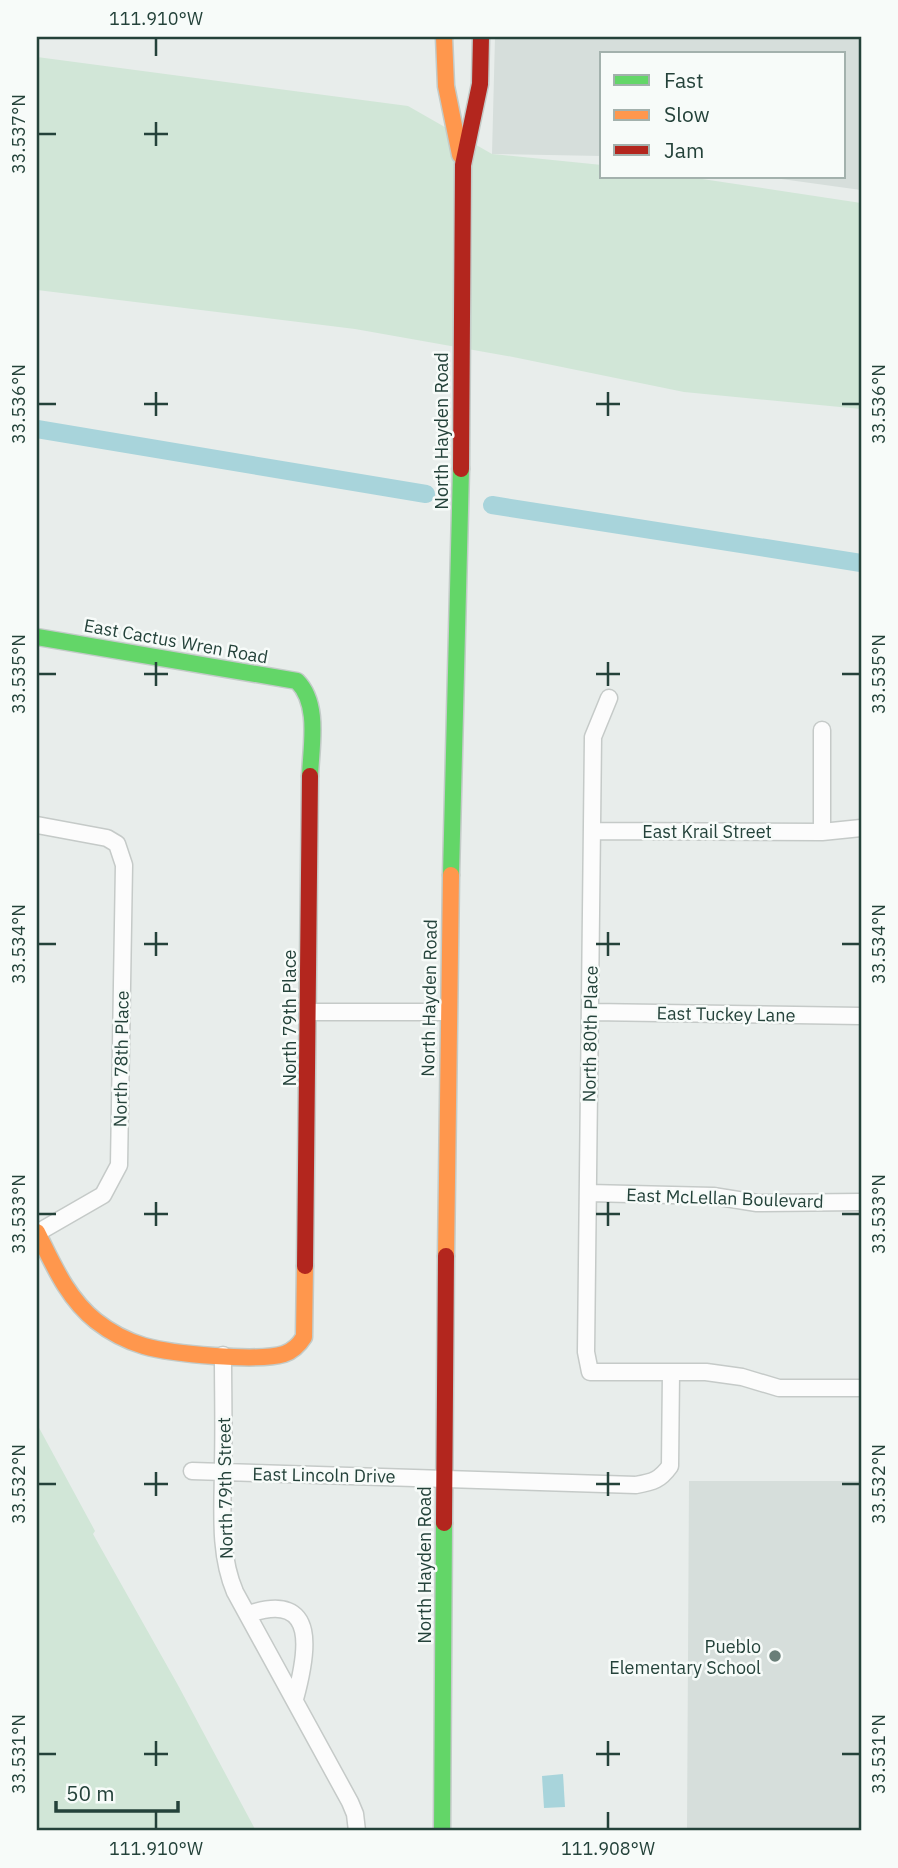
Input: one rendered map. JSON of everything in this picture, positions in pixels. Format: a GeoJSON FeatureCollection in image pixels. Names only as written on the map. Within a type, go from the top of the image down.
{"type":"FeatureCollection","features":[{"type":"Feature","properties":{"kind":"main road","name":"North Hayden Road"},"geometry":{"type":"LineString","coordinates":[[444,37],[446,86],[463,165]]}},
{"type":"Feature","properties":{"kind":"main road","name":"North Hayden Road"},"geometry":{"type":"LineString","coordinates":[[442,1831],[448,1012],[460,540],[463,165],[480,84],[481,37]]}},
{"type":"Feature","properties":{"kind":"main road","name":"East Cactus Wren Road"},"geometry":{"type":"LineString","coordinates":[[37,637],[297,681],[306,690]]}},
{"type":"Feature","properties":{"kind":"main road","name":"North 79th Place"},"geometry":{"type":"LineString","coordinates":[[223,1355],[275,1356],[289,1353],[299,1346],[306,1327],[311,708],[306,690]]}},
{"type":"Feature","properties":{"kind":"main road"},"geometry":{"type":"LineString","coordinates":[[37,1233],[76,1302],[114,1334],[143,1347],[177,1355],[223,1355]]}},
{"type":"Feature","properties":{"kind":"street","name":"North 80th Place"},"geometry":{"type":"LineString","coordinates":[[609,698],[593,737],[586,1352],[590,1372],[671,1373]]}},
{"type":"Feature","properties":{"kind":"street"},"geometry":{"type":"LineString","coordinates":[[822,730],[822,832]]}},
{"type":"Feature","properties":{"kind":"street","name":"North 78th Place"},"geometry":{"type":"LineString","coordinates":[[37,825],[99,836],[117,844],[124,865],[119,1165],[103,1195],[37,1233]]}},
{"type":"Feature","properties":{"kind":"street","name":"East Krail Street"},"geometry":{"type":"LineString","coordinates":[[592,831],[822,832],[861,828]]}},
{"type":"Feature","properties":{"kind":"street"},"geometry":{"type":"LineString","coordinates":[[308,1012],[448,1012]]}},
{"type":"Feature","properties":{"kind":"street","name":"East Tuckey Lane"},"geometry":{"type":"LineString","coordinates":[[591,1012],[861,1016]]}},
{"type":"Feature","properties":{"kind":"street","name":"East McLellan Boulevard"},"geometry":{"type":"LineString","coordinates":[[589,1193],[713,1196],[757,1203],[861,1202]]}},
{"type":"Feature","properties":{"kind":"street","name":"North 79th Street"},"geometry":{"type":"LineString","coordinates":[[223,1355],[224,1557],[235,1592],[351,1802],[357,1831]]}},
{"type":"Feature","properties":{"kind":"street"},"geometry":{"type":"LineString","coordinates":[[671,1373],[742,1377],[779,1388],[861,1388]]}},
{"type":"Feature","properties":{"kind":"street","name":"East Lincoln Drive"},"geometry":{"type":"LineString","coordinates":[[192,1471],[636,1485],[654,1482],[670,1466],[671,1373]]}},
{"type":"Feature","properties":{"kind":"street"},"geometry":{"type":"LineString","coordinates":[[249,1614],[269,1608],[290,1610],[300,1620],[304,1636],[303,1668],[295,1699]]}},
{"type":"Feature","properties":{"kind":"shaded area"},"geometry":{"type":"Polygon","coordinates":[[[495,37],[861,37],[861,190],[774,178],[846,178],[846,52],[600,52],[600,156],[492,154],[495,37]]]}},
{"type":"Feature","properties":{"kind":"shaded area","name":"Pueblo Elementary School"},"geometry":{"type":"Polygon","coordinates":[[[689,1481],[861,1481],[861,1831],[687,1831],[689,1481]]]}},
{"type":"Feature","properties":{"kind":"green space"},"geometry":{"type":"Polygon","coordinates":[[[37,57],[408,106],[492,154],[600,165],[600,178],[696,178],[861,203],[861,409],[684,392],[513,357],[355,329],[37,290],[37,57]]]}},
{"type":"Feature","properties":{"kind":"green space"},"geometry":{"type":"Polygon","coordinates":[[[37,1424],[95,1531],[93,1534],[256,1831],[37,1831],[37,1424]]]}},
{"type":"Feature","properties":{"kind":"water"},"geometry":{"type":"Polygon","coordinates":[[[563,1774],[565,1807],[544,1808],[542,1776],[563,1774]]]}},
{"type":"Feature","properties":{"kind":"waterway"},"geometry":{"type":"LineString","coordinates":[[37,429],[426,494]]}},
{"type":"Feature","properties":{"kind":"waterway"},"geometry":{"type":"LineString","coordinates":[[492,505],[861,563]]}},
{"type":"Feature","properties":{"kind":"traffic: fast"},"geometry":{"type":"LineString","coordinates":[[451,875],[461,469]]}},
{"type":"Feature","properties":{"kind":"traffic: fast"},"geometry":{"type":"LineString","coordinates":[[37,637],[297,681],[309,701],[311,713],[310,776]]}},
{"type":"Feature","properties":{"kind":"traffic: fast"},"geometry":{"type":"LineString","coordinates":[[442,1831],[444,1523]]}},
{"type":"Feature","properties":{"kind":"traffic: slow"},"geometry":{"type":"LineString","coordinates":[[444,37],[446,86],[460,155]]}},
{"type":"Feature","properties":{"kind":"traffic: slow"},"geometry":{"type":"LineString","coordinates":[[446,1256],[451,875]]}},
{"type":"Feature","properties":{"kind":"traffic: slow"},"geometry":{"type":"LineString","coordinates":[[37,1232],[69,1291],[96,1321],[131,1342],[174,1352],[255,1357],[284,1354],[293,1349],[304,1337],[305,1266]]}},
{"type":"Feature","properties":{"kind":"traffic: jam"},"geometry":{"type":"LineString","coordinates":[[461,469],[463,165],[480,84],[481,37]]}},
{"type":"Feature","properties":{"kind":"traffic: jam"},"geometry":{"type":"LineString","coordinates":[[305,1266],[310,776]]}},
{"type":"Feature","properties":{"kind":"traffic: jam"},"geometry":{"type":"LineString","coordinates":[[444,1523],[446,1256]]}},
{"type":"Feature","properties":{"kind":"place","name":"Pueblo Elementary School"},"geometry":{"type":"Point","coordinates":[775,1656]}}]}
